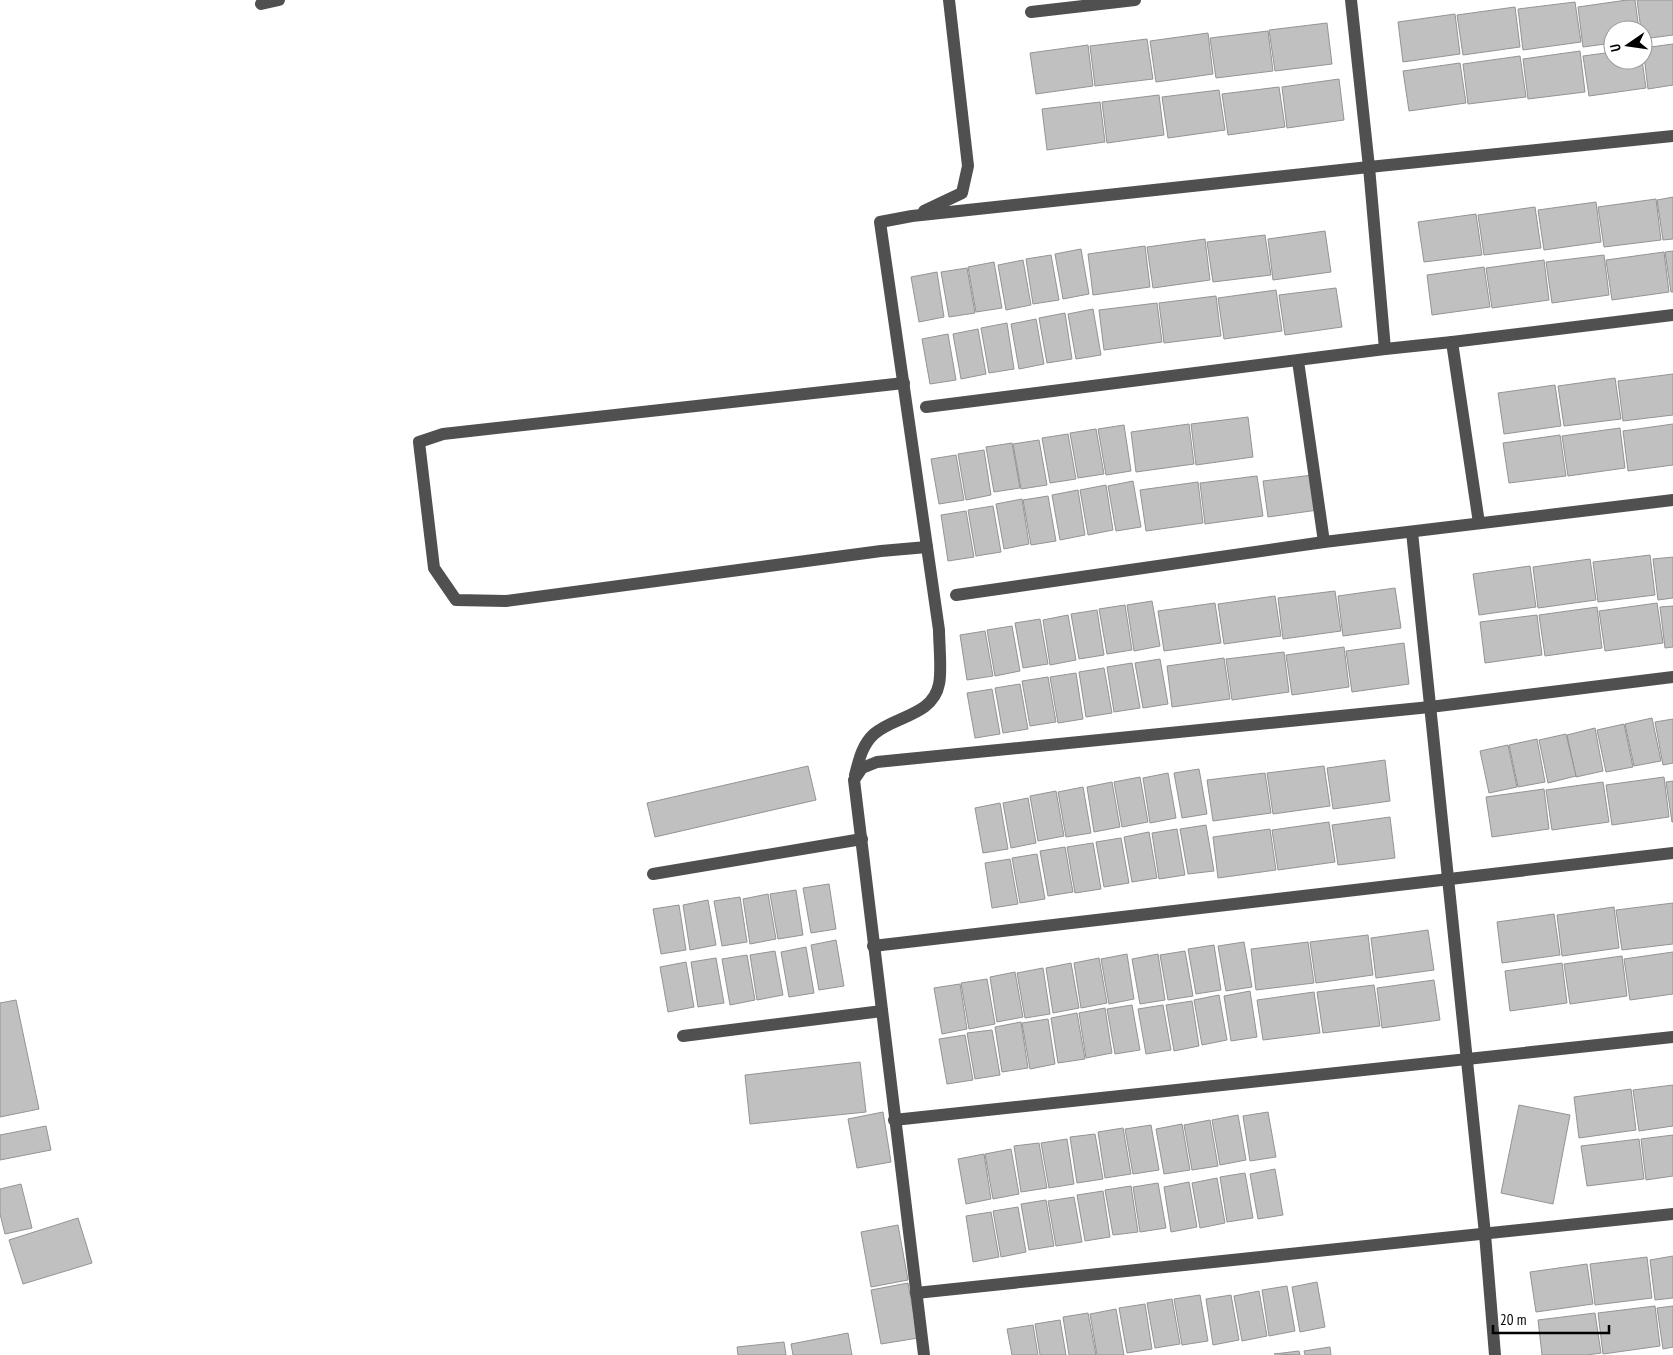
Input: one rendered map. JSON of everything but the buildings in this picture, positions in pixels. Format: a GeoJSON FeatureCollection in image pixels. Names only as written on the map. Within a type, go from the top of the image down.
{"type":"FeatureCollection","features":[{"type":"Feature","properties":{"kind":"street"},"geometry":{"type":"LineString","coordinates":[[261,4],[279,0]]}},
{"type":"Feature","properties":{"kind":"street"},"geometry":{"type":"LineString","coordinates":[[912,216],[962,193],[968,166],[950,0]]}},
{"type":"Feature","properties":{"kind":"street"},"geometry":{"type":"LineString","coordinates":[[1032,12],[1135,0]]}},
{"type":"Feature","properties":{"kind":"street"},"geometry":{"type":"LineString","coordinates":[[1352,0],[1385,348]]}},
{"type":"Feature","properties":{"kind":"street"},"geometry":{"type":"LineString","coordinates":[[924,1355],[854,780],[862,749],[875,734],[891,723],[918,711],[932,701],[939,684],[939,630],[880,222],[912,216],[1673,136]]}},
{"type":"Feature","properties":{"kind":"street"},"geometry":{"type":"LineString","coordinates":[[926,407],[1298,361],[1385,348],[1452,342],[1673,315]]}},
{"type":"Feature","properties":{"kind":"street"},"geometry":{"type":"LineString","coordinates":[[1452,342],[1479,524]]}},
{"type":"Feature","properties":{"kind":"street"},"geometry":{"type":"LineString","coordinates":[[1298,361],[1324,542]]}},
{"type":"Feature","properties":{"kind":"street"},"geometry":{"type":"LineString","coordinates":[[904,383],[443,434],[419,442],[434,568],[456,600],[506,601],[881,551],[928,548]]}},
{"type":"Feature","properties":{"kind":"street"},"geometry":{"type":"LineString","coordinates":[[956,595],[1324,542],[1673,500]]}},
{"type":"Feature","properties":{"kind":"street"},"geometry":{"type":"LineString","coordinates":[[1412,532],[1486,1234],[1495,1355]]}},
{"type":"Feature","properties":{"kind":"street"},"geometry":{"type":"LineString","coordinates":[[854,780],[862,768],[877,762],[1430,707],[1673,677]]}},
{"type":"Feature","properties":{"kind":"street"},"geometry":{"type":"LineString","coordinates":[[653,874],[862,839]]}},
{"type":"Feature","properties":{"kind":"street"},"geometry":{"type":"LineString","coordinates":[[873,946],[1673,853]]}},
{"type":"Feature","properties":{"kind":"street"},"geometry":{"type":"LineString","coordinates":[[683,1036],[882,1011]]}},
{"type":"Feature","properties":{"kind":"street"},"geometry":{"type":"LineString","coordinates":[[894,1120],[1673,1037]]}},
{"type":"Feature","properties":{"kind":"street"},"geometry":{"type":"LineString","coordinates":[[916,1293],[1673,1214]]}}]}
